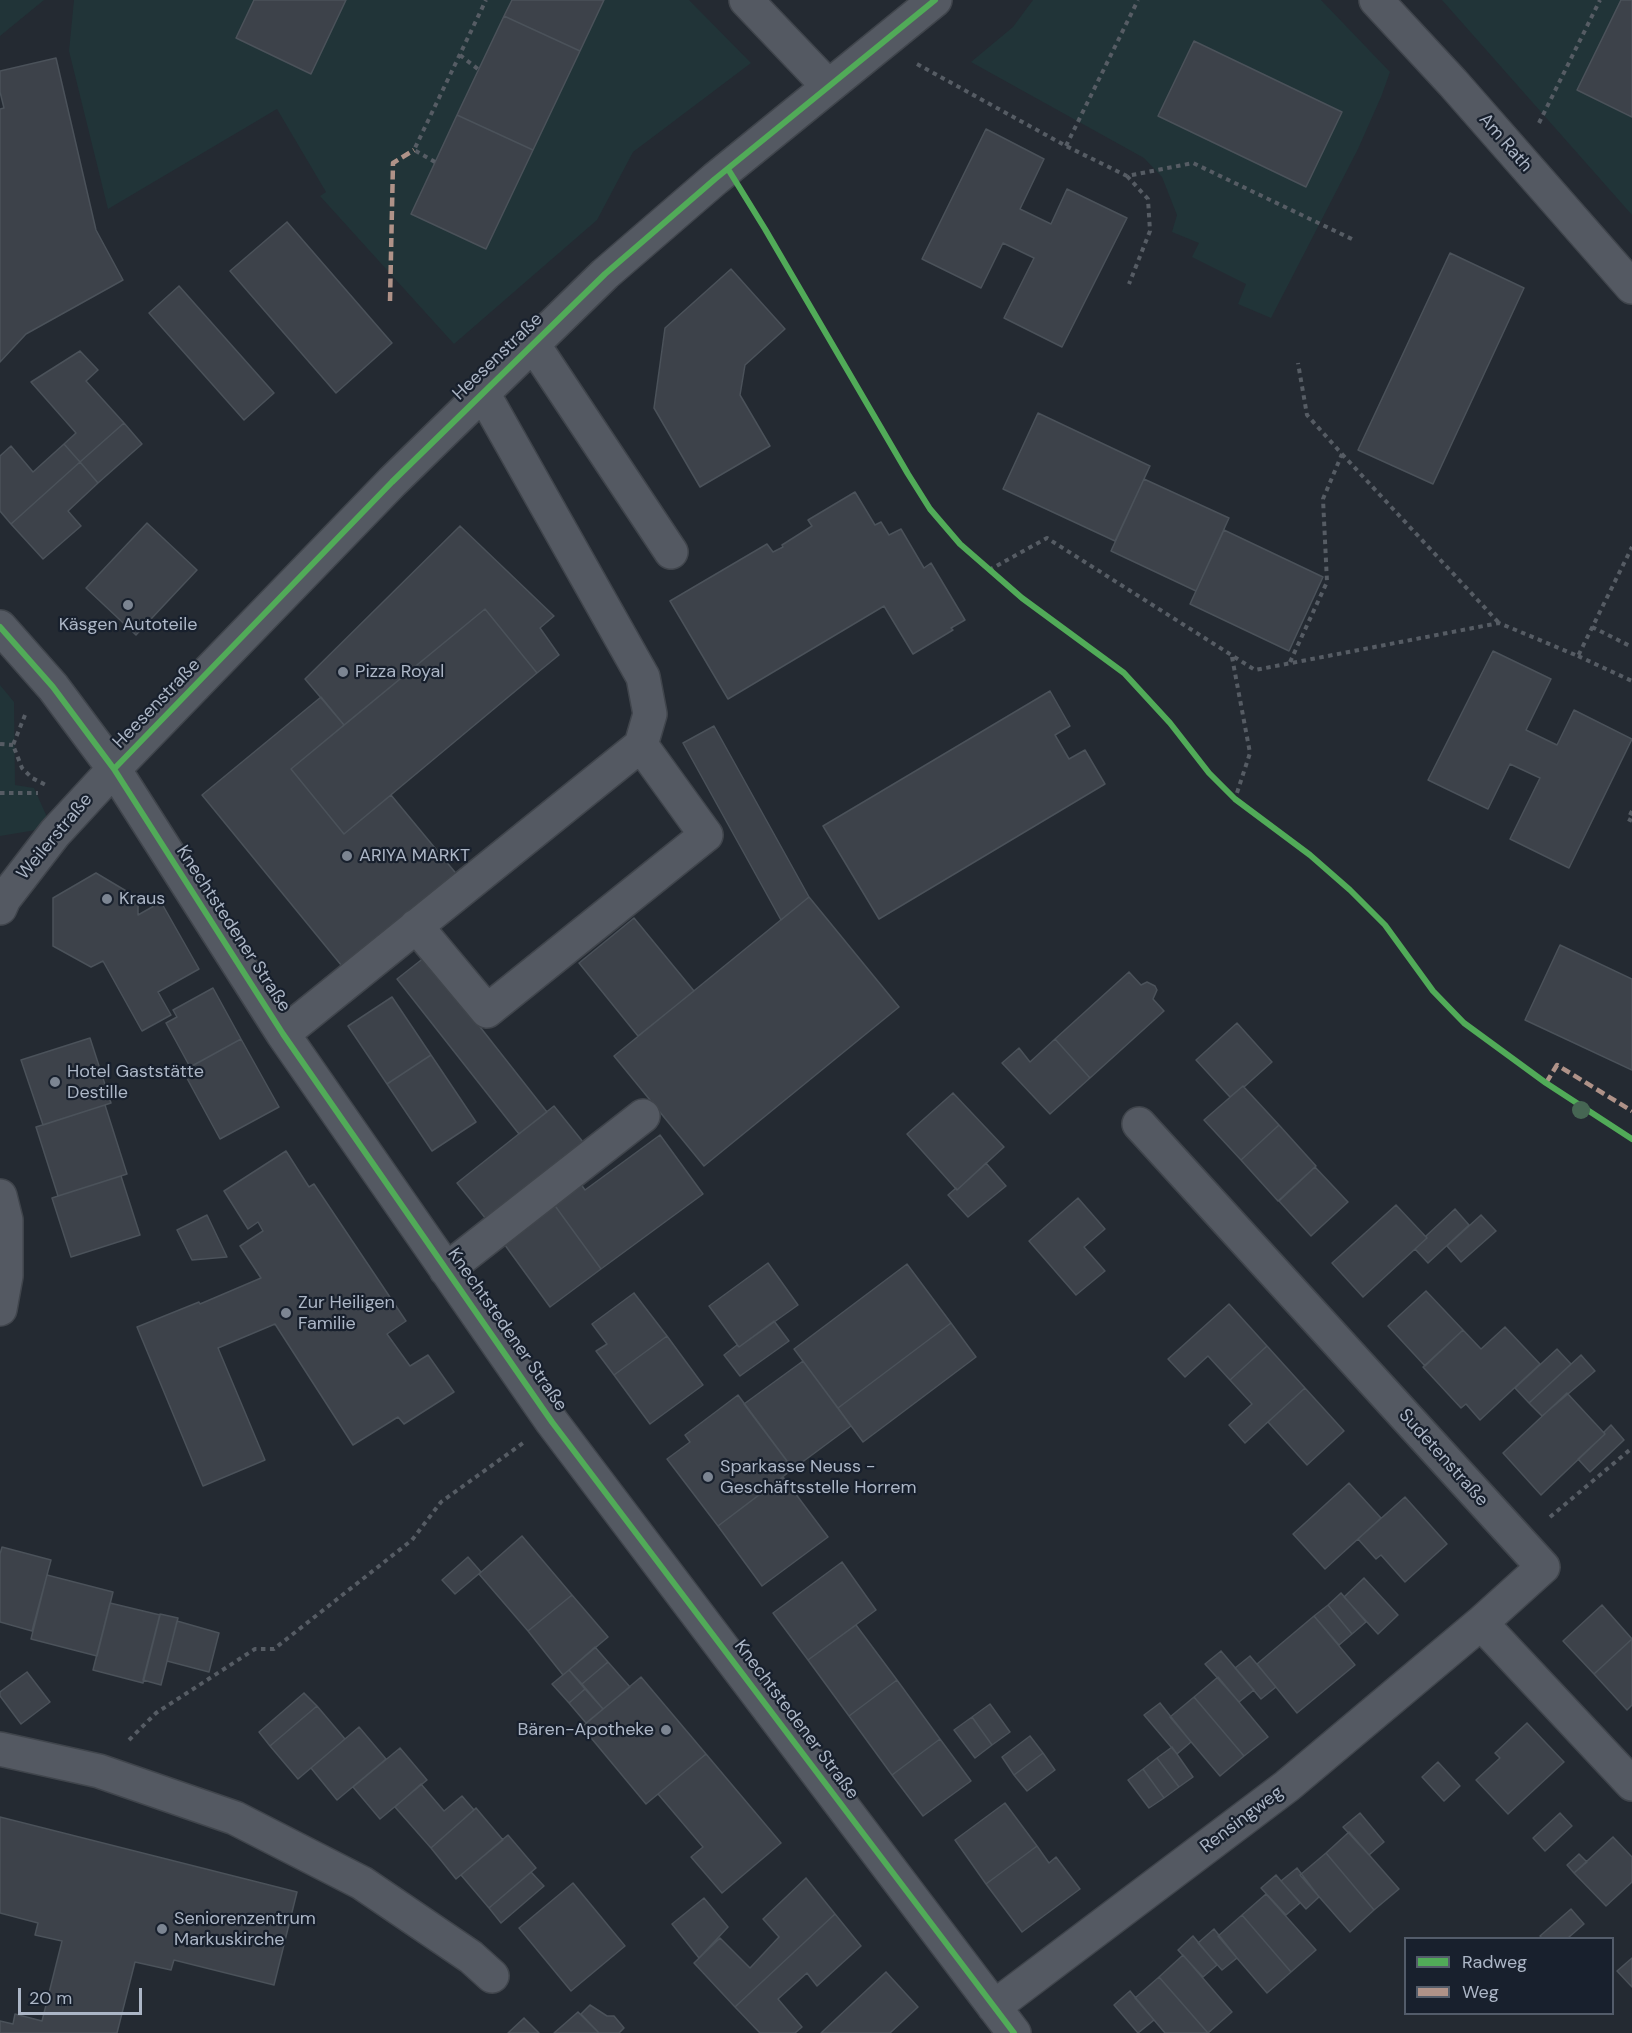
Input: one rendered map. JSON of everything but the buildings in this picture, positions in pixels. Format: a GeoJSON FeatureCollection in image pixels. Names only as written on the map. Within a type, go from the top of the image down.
{"type":"FeatureCollection","features":[{"type":"Feature","properties":{"kind":"street"},"geometry":{"type":"LineString","coordinates":[[746,0],[828,86]]}},
{"type":"Feature","properties":{"kind":"street","name":"Heesenstraße"},"geometry":{"type":"LineString","coordinates":[[114,769],[392,482],[605,274],[715,179],[935,0]]}},
{"type":"Feature","properties":{"kind":"street","name":"Am Rath"},"geometry":{"type":"LineString","coordinates":[[1376,0],[1454,83],[1520,161],[1631,281]]}},
{"type":"Feature","properties":{"kind":"street"},"geometry":{"type":"LineString","coordinates":[[533,344],[671,552]]}},
{"type":"Feature","properties":{"kind":"street"},"geometry":{"type":"LineString","coordinates":[[283,1034],[641,745],[650,714],[644,677],[483,393]]}},
{"type":"Feature","properties":{"kind":"street","name":"Knechtstedener Straße"},"geometry":{"type":"LineString","coordinates":[[0,627],[53,687],[114,769],[283,1034],[552,1422],[1014,2033]]}},
{"type":"Feature","properties":{"kind":"street"},"geometry":{"type":"LineString","coordinates":[[416,926],[487,1011],[706,836],[641,745]]}},
{"type":"Feature","properties":{"kind":"street","name":"Weilerstraße"},"geometry":{"type":"LineString","coordinates":[[0,908],[4,899],[55,833],[114,769]]}},
{"type":"Feature","properties":{"kind":"street"},"geometry":{"type":"LineString","coordinates":[[446,1269],[643,1116]]}},
{"type":"Feature","properties":{"kind":"street","name":"Sudetenstraße"},"geometry":{"type":"LineString","coordinates":[[1139,1124],[1543,1568],[1481,1623]]}},
{"type":"Feature","properties":{"kind":"street"},"geometry":{"type":"LineString","coordinates":[[0,1196],[6,1220],[6,1276],[0,1309]]}},
{"type":"Feature","properties":{"kind":"street"},"geometry":{"type":"LineString","coordinates":[[1481,1623],[1632,1784]]}},
{"type":"Feature","properties":{"kind":"street","name":"Rensingweg"},"geometry":{"type":"LineString","coordinates":[[994,2007],[1287,1786],[1481,1623]]}},
{"type":"Feature","properties":{"kind":"street"},"geometry":{"type":"LineString","coordinates":[[0,1749],[99,1771],[236,1818],[362,1882],[471,1957],[492,1976]]}},
{"type":"Feature","properties":{"kind":"path"},"geometry":{"type":"LineString","coordinates":[[435,162],[414,150],[486,0]]}},
{"type":"Feature","properties":{"kind":"path"},"geometry":{"type":"LineString","coordinates":[[1066,146],[1138,0]]}},
{"type":"Feature","properties":{"kind":"path"},"geometry":{"type":"LineString","coordinates":[[1520,161],[1600,0]]}},
{"type":"Feature","properties":{"kind":"path"},"geometry":{"type":"LineString","coordinates":[[880,44],[1066,146],[1127,176],[1148,199],[1150,231],[1129,284]]}},
{"type":"Feature","properties":{"kind":"path"},"geometry":{"type":"LineString","coordinates":[[460,55],[479,70]]}},
{"type":"Feature","properties":{"kind":"path"},"geometry":{"type":"LineString","coordinates":[[1127,176],[1193,163],[1356,241]]}},
{"type":"Feature","properties":{"kind":"path"},"geometry":{"type":"LineString","coordinates":[[1298,363],[1307,415],[1499,623],[1632,681]]}},
{"type":"Feature","properties":{"kind":"path"},"geometry":{"type":"LineString","coordinates":[[1289,663],[1327,582],[1323,499],[1342,454]]}},
{"type":"Feature","properties":{"kind":"path"},"geometry":{"type":"LineString","coordinates":[[989,570],[1047,538],[1255,670],[1499,623]]}},
{"type":"Feature","properties":{"kind":"path"},"geometry":{"type":"LineString","coordinates":[[1578,656],[1632,547]]}},
{"type":"Feature","properties":{"kind":"path"},"geometry":{"type":"LineString","coordinates":[[1592,627],[1632,647]]}},
{"type":"Feature","properties":{"kind":"path"},"geometry":{"type":"LineString","coordinates":[[1231,655],[1250,753],[1235,799]]}},
{"type":"Feature","properties":{"kind":"path"},"geometry":{"type":"LineString","coordinates":[[0,744],[13,745],[22,768],[32,778],[56,790]]}},
{"type":"Feature","properties":{"kind":"path"},"geometry":{"type":"LineString","coordinates":[[0,793],[40,793]]}},
{"type":"Feature","properties":{"kind":"path"},"geometry":{"type":"LineString","coordinates":[[1632,811],[1628,819],[1632,821]]}},
{"type":"Feature","properties":{"kind":"path"},"geometry":{"type":"LineString","coordinates":[[99,1771],[156,1713],[255,1649],[274,1649],[412,1540],[441,1502],[552,1422]]}},
{"type":"Feature","properties":{"kind":"path"},"geometry":{"type":"LineString","coordinates":[[1520,1543],[1632,1448]]}},
{"type":"Feature","properties":{"kind":"green space"},"geometry":{"type":"Polygon","coordinates":[[[0,0],[44,0],[0,36],[0,0]]]}},
{"type":"Feature","properties":{"kind":"green space"},"geometry":{"type":"Polygon","coordinates":[[[74,0],[689,0],[751,63],[633,152],[597,220],[454,344],[320,196],[326,192],[277,109],[108,209],[69,51],[74,0]]]}},
{"type":"Feature","properties":{"kind":"green space"},"geometry":{"type":"Polygon","coordinates":[[[1033,0],[1321,0],[1390,72],[1358,149],[1271,318],[1238,304],[1246,284],[1192,257],[1199,243],[1172,232],[1177,215],[1162,177],[1144,158],[971,62],[1013,27],[1033,0]]]}},
{"type":"Feature","properties":{"kind":"green space"},"geometry":{"type":"Polygon","coordinates":[[[1442,0],[1632,0],[1632,215],[1442,0]]]}},
{"type":"Feature","properties":{"kind":"green space"},"geometry":{"type":"Polygon","coordinates":[[[0,685],[14,702],[15,785],[34,788],[47,817],[36,830],[0,836],[0,685]]]}},
{"type":"Feature","properties":{"kind":"marked path"},"geometry":{"type":"LineString","coordinates":[[390,301],[393,163],[414,150]]}},
{"type":"Feature","properties":{"kind":"marked path"},"geometry":{"type":"LineString","coordinates":[[1546,1083],[1557,1065],[1632,1111]]}},
{"type":"Feature","properties":{"kind":"cycle path"},"geometry":{"type":"LineString","coordinates":[[114,769],[392,482],[605,274],[715,179],[935,0]]}},
{"type":"Feature","properties":{"kind":"cycle path"},"geometry":{"type":"LineString","coordinates":[[728,169],[908,474],[930,509],[960,544],[1022,598],[1124,673],[1170,723],[1209,773],[1235,799],[1310,855],[1385,925],[1433,991],[1464,1023],[1546,1083],[1632,1139]]}},
{"type":"Feature","properties":{"kind":"cycle path"},"geometry":{"type":"LineString","coordinates":[[0,627],[53,687],[114,769],[283,1034],[552,1422],[1014,2033]]}},
{"type":"Feature","properties":{"kind":"place","name":"Käsgen Autoteile"},"geometry":{"type":"Point","coordinates":[128,605]}},
{"type":"Feature","properties":{"kind":"place","name":"Pizza Royal"},"geometry":{"type":"Point","coordinates":[343,672]}},
{"type":"Feature","properties":{"kind":"place","name":"ARIYA MARKT"},"geometry":{"type":"Point","coordinates":[347,856]}},
{"type":"Feature","properties":{"kind":"place","name":"Kraus"},"geometry":{"type":"Point","coordinates":[107,899]}},
{"type":"Feature","properties":{"kind":"place","name":"Hotel Gaststätte Destille"},"geometry":{"type":"Point","coordinates":[55,1082]}},
{"type":"Feature","properties":{"kind":"place","name":"Zur Heiligen Familie"},"geometry":{"type":"Point","coordinates":[286,1313]}},
{"type":"Feature","properties":{"kind":"place","name":"Sparkasse Neuss - Geschäftsstelle Horrem"},"geometry":{"type":"Point","coordinates":[708,1477]}},
{"type":"Feature","properties":{"kind":"place","name":"Bären-Apotheke"},"geometry":{"type":"Point","coordinates":[666,1730]}},
{"type":"Feature","properties":{"kind":"place","name":"Seniorenzentrum Markuskirche"},"geometry":{"type":"Point","coordinates":[162,1929]}}]}
